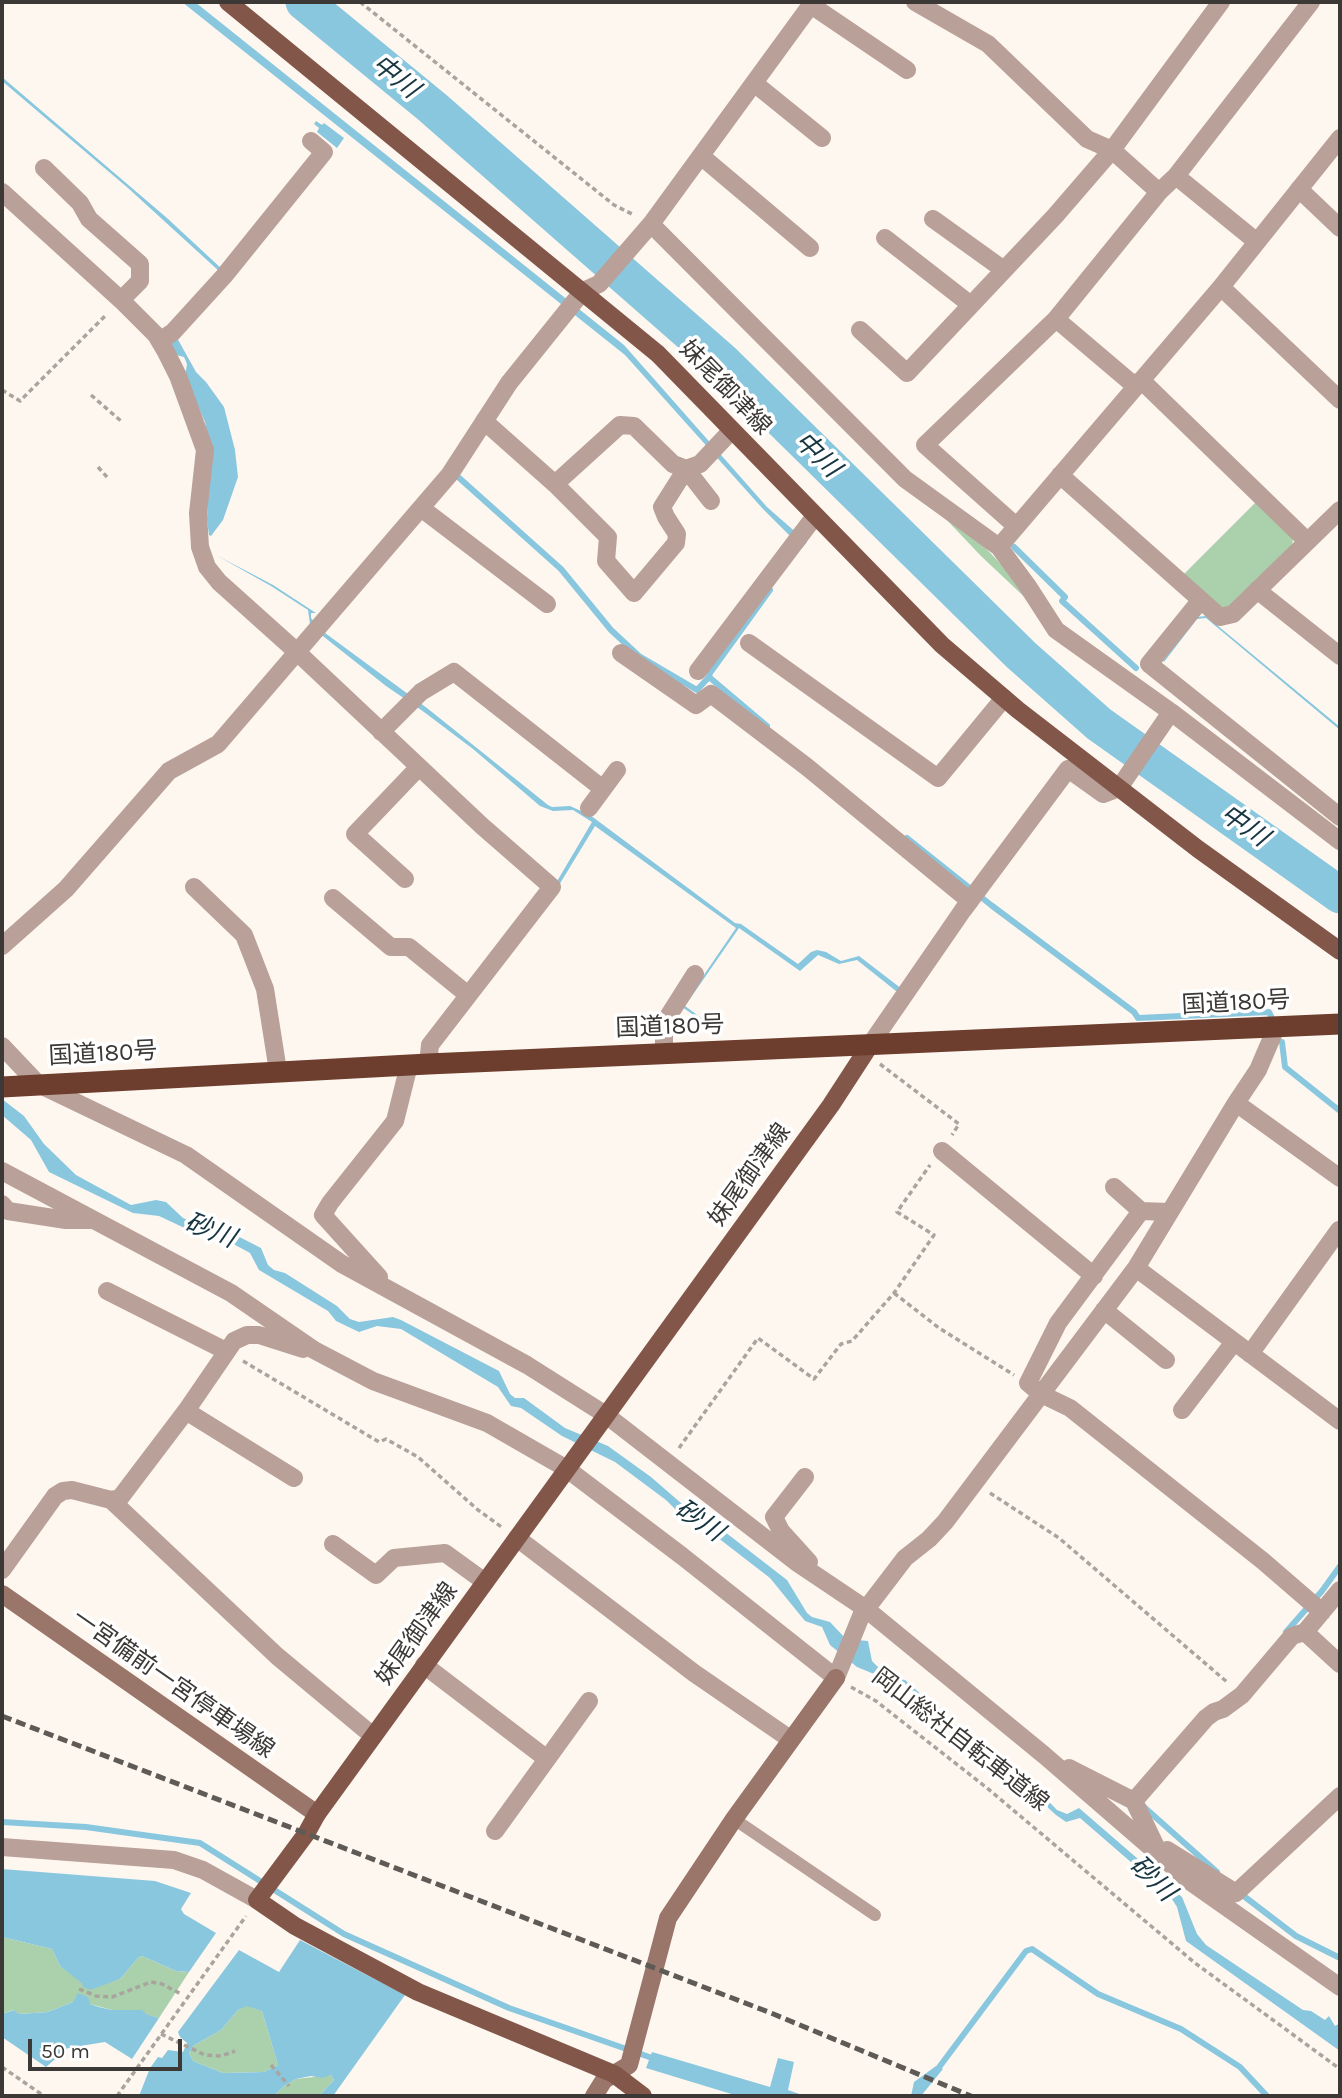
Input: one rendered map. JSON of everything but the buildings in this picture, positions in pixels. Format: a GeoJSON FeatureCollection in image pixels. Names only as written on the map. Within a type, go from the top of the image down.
{"type":"FeatureCollection","features":[{"type":"Feature","properties":{"kind":"highway","name":"国道180号"},"geometry":{"type":"LineString","coordinates":[[7,1086],[418,1064],[1340,1024]]}},
{"type":"Feature","properties":{"kind":"main road","name":"妹尾御津線"},"geometry":{"type":"LineString","coordinates":[[228,2],[591,287],[942,645],[1004,698],[1121,784],[1198,849],[1340,951]]}},
{"type":"Feature","properties":{"kind":"main road","name":"妹尾御津線"},"geometry":{"type":"LineString","coordinates":[[260,1896],[424,1665],[831,1105],[870,1045]]}},
{"type":"Feature","properties":{"kind":"main road","name":"一宮備前一宮停車場線"},"geometry":{"type":"LineString","coordinates":[[2,1594],[317,1814]]}},
{"type":"Feature","properties":{"kind":"main road","name":"岡山総社自転車道線"},"geometry":{"type":"LineString","coordinates":[[594,2096],[604,2080],[621,2069],[636,2038],[668,1918],[734,1819],[838,1674]]}},
{"type":"Feature","properties":{"kind":"main road"},"geometry":{"type":"LineString","coordinates":[[260,1896],[295,1926],[418,1992],[621,2069],[643,2096]]}},
{"type":"Feature","properties":{"kind":"street"},"geometry":{"type":"LineString","coordinates":[[915,2],[988,44],[1087,139],[1112,150],[1159,192]]}},
{"type":"Feature","properties":{"kind":"street"},"geometry":{"type":"LineString","coordinates":[[860,330],[907,373],[1112,150],[1222,2]]}},
{"type":"Feature","properties":{"kind":"street"},"geometry":{"type":"LineString","coordinates":[[1016,526],[925,445],[1056,319],[1175,176],[1311,2]]}},
{"type":"Feature","properties":{"kind":"street"},"geometry":{"type":"LineString","coordinates":[[2,946],[66,889],[169,771],[218,744],[421,508],[450,474],[509,383],[591,287],[651,224],[812,3],[907,70]]}},
{"type":"Feature","properties":{"kind":"street"},"geometry":{"type":"LineString","coordinates":[[754,83],[822,138]]}},
{"type":"Feature","properties":{"kind":"street"},"geometry":{"type":"LineString","coordinates":[[999,547],[1222,287],[1340,138]]}},
{"type":"Feature","properties":{"kind":"street"},"geometry":{"type":"LineString","coordinates":[[160,341],[173,332],[224,276],[324,152],[311,141]]}},
{"type":"Feature","properties":{"kind":"street"},"geometry":{"type":"LineString","coordinates":[[701,156],[810,248]]}},
{"type":"Feature","properties":{"kind":"street"},"geometry":{"type":"LineString","coordinates":[[44,168],[80,203],[89,219],[140,264],[139,281],[121,300]]}},
{"type":"Feature","properties":{"kind":"street"},"geometry":{"type":"LineString","coordinates":[[1175,176],[1257,242]]}},
{"type":"Feature","properties":{"kind":"street"},"geometry":{"type":"LineString","coordinates":[[1299,189],[1340,228]]}},
{"type":"Feature","properties":{"kind":"street"},"geometry":{"type":"LineString","coordinates":[[2,192],[121,300],[160,341],[178,376],[205,450],[198,513],[200,547],[207,568],[482,826],[552,887],[430,1045],[418,1064],[395,1121],[323,1215],[394,1292]]}},
{"type":"Feature","properties":{"kind":"street"},"geometry":{"type":"LineString","coordinates":[[933,219],[1004,270]]}},
{"type":"Feature","properties":{"kind":"street"},"geometry":{"type":"LineString","coordinates":[[651,224],[905,479],[999,547],[1056,630],[1340,841]]}},
{"type":"Feature","properties":{"kind":"street"},"geometry":{"type":"LineString","coordinates":[[886,238],[971,305]]}},
{"type":"Feature","properties":{"kind":"street"},"geometry":{"type":"LineString","coordinates":[[1222,287],[1340,400]]}},
{"type":"Feature","properties":{"kind":"street"},"geometry":{"type":"LineString","coordinates":[[1056,319],[1138,383],[1307,541]]}},
{"type":"Feature","properties":{"kind":"street"},"geometry":{"type":"LineString","coordinates":[[484,421],[555,484],[608,537],[606,561],[634,593],[676,543],[677,534],[662,507],[686,469]]}},
{"type":"Feature","properties":{"kind":"street"},"geometry":{"type":"LineString","coordinates":[[555,484],[620,425],[634,426],[673,464],[686,469],[700,464],[732,430]]}},
{"type":"Feature","properties":{"kind":"street"},"geometry":{"type":"LineString","coordinates":[[686,469],[711,501]]}},
{"type":"Feature","properties":{"kind":"street"},"geometry":{"type":"LineString","coordinates":[[1060,475],[1220,617],[1233,614],[1340,510]]}},
{"type":"Feature","properties":{"kind":"street"},"geometry":{"type":"LineString","coordinates":[[421,508],[547,604]]}},
{"type":"Feature","properties":{"kind":"street"},"geometry":{"type":"LineString","coordinates":[[698,671],[815,516]]}},
{"type":"Feature","properties":{"kind":"street"},"geometry":{"type":"LineString","coordinates":[[1257,590],[1340,656]]}},
{"type":"Feature","properties":{"kind":"street"},"geometry":{"type":"LineString","coordinates":[[1200,601],[1149,664],[1340,817]]}},
{"type":"Feature","properties":{"kind":"street"},"geometry":{"type":"LineString","coordinates":[[749,643],[938,778],[1004,698]]}},
{"type":"Feature","properties":{"kind":"street"},"geometry":{"type":"LineString","coordinates":[[621,653],[696,705],[711,694],[975,895]]}},
{"type":"Feature","properties":{"kind":"street"},"geometry":{"type":"LineString","coordinates":[[381,732],[421,692],[454,672],[603,789]]}},
{"type":"Feature","properties":{"kind":"street"},"geometry":{"type":"LineString","coordinates":[[870,1045],[975,895],[1068,769],[1103,794],[1121,784],[1170,715]]}},
{"type":"Feature","properties":{"kind":"street"},"geometry":{"type":"LineString","coordinates":[[405,879],[355,834],[419,767]]}},
{"type":"Feature","properties":{"kind":"street"},"geometry":{"type":"LineString","coordinates":[[589,808],[617,770]]}},
{"type":"Feature","properties":{"kind":"street"},"geometry":{"type":"LineString","coordinates":[[194,887],[244,935],[265,989],[278,1071]]}},
{"type":"Feature","properties":{"kind":"street"},"geometry":{"type":"LineString","coordinates":[[333,898],[391,947],[409,947],[468,995]]}},
{"type":"Feature","properties":{"kind":"street"},"geometry":{"type":"LineString","coordinates":[[664,1054],[664,1023],[695,974]]}},
{"type":"Feature","properties":{"kind":"street"},"geometry":{"type":"LineString","coordinates":[[2,1171],[231,1293],[314,1350],[373,1381],[487,1423],[568,1466],[838,1674],[863,1613],[905,1558],[945,1522],[1034,1389],[1104,1310],[1136,1268],[1258,1070],[1276,1028]]}},
{"type":"Feature","properties":{"kind":"street"},"geometry":{"type":"LineString","coordinates":[[2,1046],[38,1084],[186,1155],[342,1264],[527,1365],[835,1588]]}},
{"type":"Feature","properties":{"kind":"street"},"geometry":{"type":"LineString","coordinates":[[1236,1103],[1340,1178]]}},
{"type":"Feature","properties":{"kind":"street"},"geometry":{"type":"LineString","coordinates":[[939,1154],[1094,1276]]}},
{"type":"Feature","properties":{"kind":"street"},"geometry":{"type":"LineString","coordinates":[[1114,1187],[1141,1210],[1169,1212]]}},
{"type":"Feature","properties":{"kind":"street"},"geometry":{"type":"LineString","coordinates":[[1034,1389],[1058,1323],[1141,1210]]}},
{"type":"Feature","properties":{"kind":"street"},"geometry":{"type":"LineString","coordinates":[[4,1213],[66,1220],[93,1220]]}},
{"type":"Feature","properties":{"kind":"street"},"geometry":{"type":"LineString","coordinates":[[1250,1354],[1339,1230]]}},
{"type":"Feature","properties":{"kind":"street"},"geometry":{"type":"LineString","coordinates":[[1136,1268],[1340,1421]]}},
{"type":"Feature","properties":{"kind":"street"},"geometry":{"type":"LineString","coordinates":[[107,1291],[226,1351]]}},
{"type":"Feature","properties":{"kind":"street"},"geometry":{"type":"LineString","coordinates":[[1104,1310],[1166,1360]]}},
{"type":"Feature","properties":{"kind":"street"},"geometry":{"type":"LineString","coordinates":[[2,1570],[55,1496],[63,1491],[72,1490],[111,1500],[120,1498],[186,1411],[234,1341],[247,1335],[259,1335],[297,1348],[314,1350]]}},
{"type":"Feature","properties":{"kind":"street"},"geometry":{"type":"LineString","coordinates":[[1182,1410],[1234,1342]]}},
{"type":"Feature","properties":{"kind":"street"},"geometry":{"type":"LineString","coordinates":[[1034,1389],[1070,1408],[1243,1544],[1314,1605]]}},
{"type":"Feature","properties":{"kind":"street"},"geometry":{"type":"LineString","coordinates":[[186,1411],[293,1478]]}},
{"type":"Feature","properties":{"kind":"street"},"geometry":{"type":"LineString","coordinates":[[805,1477],[774,1517],[795,1547],[835,1588],[1044,1755],[1157,1849],[1192,1883],[1339,1985]]}},
{"type":"Feature","properties":{"kind":"street"},"geometry":{"type":"LineString","coordinates":[[111,1500],[277,1656],[373,1736]]}},
{"type":"Feature","properties":{"kind":"street"},"geometry":{"type":"LineString","coordinates":[[517,1538],[694,1673],[790,1739]]}},
{"type":"Feature","properties":{"kind":"street"},"geometry":{"type":"LineString","coordinates":[[333,1544],[376,1575],[394,1558],[445,1553],[485,1582]]}},
{"type":"Feature","properties":{"kind":"street"},"geometry":{"type":"LineString","coordinates":[[1305,1632],[1314,1605],[1340,1591]]}},
{"type":"Feature","properties":{"kind":"street"},"geometry":{"type":"LineString","coordinates":[[1134,1801],[1206,1718],[1242,1695],[1292,1636],[1305,1632]]}},
{"type":"Feature","properties":{"kind":"street"},"geometry":{"type":"LineString","coordinates":[[1305,1632],[1340,1664]]}},
{"type":"Feature","properties":{"kind":"street"},"geometry":{"type":"LineString","coordinates":[[424,1665],[547,1759]]}},
{"type":"Feature","properties":{"kind":"street"},"geometry":{"type":"LineString","coordinates":[[495,1831],[589,1702]]}},
{"type":"Feature","properties":{"kind":"street"},"geometry":{"type":"LineString","coordinates":[[1044,1755],[1134,1801],[1157,1849],[1236,1893],[1340,1796]]}},
{"type":"Feature","properties":{"kind":"street"},"geometry":{"type":"LineString","coordinates":[[2,1847],[174,1860],[204,1870],[260,1896]]}},
{"type":"Feature","properties":{"kind":"lane"},"geometry":{"type":"LineString","coordinates":[[734,1819],[875,1915]]}},
{"type":"Feature","properties":{"kind":"path"},"geometry":{"type":"LineString","coordinates":[[360,2],[614,205],[651,224]]}},
{"type":"Feature","properties":{"kind":"path"},"geometry":{"type":"LineString","coordinates":[[2,390],[20,401],[121,300]]}},
{"type":"Feature","properties":{"kind":"path"},"geometry":{"type":"LineString","coordinates":[[91,395],[121,421]]}},
{"type":"Feature","properties":{"kind":"path"},"geometry":{"type":"LineString","coordinates":[[98,467],[107,477]]}},
{"type":"Feature","properties":{"kind":"path"},"geometry":{"type":"LineString","coordinates":[[677,1450],[758,1338],[814,1379],[841,1345],[852,1341],[894,1293],[934,1235],[897,1212],[959,1124],[879,1063],[870,1045]]}},
{"type":"Feature","properties":{"kind":"path"},"geometry":{"type":"LineString","coordinates":[[894,1293],[939,1328],[1034,1389]]}},
{"type":"Feature","properties":{"kind":"path"},"geometry":{"type":"LineString","coordinates":[[226,1351],[379,1442],[386,1439],[418,1457],[478,1510],[517,1538]]}},
{"type":"Feature","properties":{"kind":"path"},"geometry":{"type":"LineString","coordinates":[[974,1482],[1059,1538],[1242,1695]]}},
{"type":"Feature","properties":{"kind":"path","name":"岡山総社自転車道線"},"geometry":{"type":"LineString","coordinates":[[838,1674],[987,1788],[1195,1963],[1340,2068]]}},
{"type":"Feature","properties":{"kind":"path"},"geometry":{"type":"LineString","coordinates":[[117,2096],[260,1896]]}},
{"type":"Feature","properties":{"kind":"path"},"geometry":{"type":"LineString","coordinates":[[79,1989],[90,1994],[112,1997],[151,1982],[162,1984],[181,1994]]}},
{"type":"Feature","properties":{"kind":"path"},"geometry":{"type":"LineString","coordinates":[[161,2035],[205,2054],[221,2056],[235,2051]]}},
{"type":"Feature","properties":{"kind":"path"},"geometry":{"type":"LineString","coordinates":[[271,2065],[289,2086]]}},
{"type":"Feature","properties":{"kind":"path"},"geometry":{"type":"LineString","coordinates":[[2,2067],[44,2096]]}},
{"type":"Feature","properties":{"kind":"green space"},"geometry":{"type":"Polygon","coordinates":[[[1256,502],[1293,538],[1292,548],[1231,608],[1224,609],[1182,576],[1256,502]]]}},
{"type":"Feature","properties":{"kind":"green space"},"geometry":{"type":"Polygon","coordinates":[[[943,516],[971,533],[1025,589],[1035,607],[981,556],[943,516]]]}},
{"type":"Feature","properties":{"kind":"green space"},"geometry":{"type":"Polygon","coordinates":[[[2,1937],[52,1949],[60,1966],[92,1988],[120,1979],[142,1956],[176,1971],[189,1972],[159,2018],[141,2010],[112,2010],[73,2002],[48,2012],[19,2014],[13,2010],[2,2014],[2,1937]]]}},
{"type":"Feature","properties":{"kind":"green space"},"geometry":{"type":"Polygon","coordinates":[[[247,2005],[262,2011],[278,2065],[264,2072],[223,2073],[193,2061],[189,2053],[193,2046],[221,2030],[238,2010],[247,2005]]]}},
{"type":"Feature","properties":{"kind":"green space"},"geometry":{"type":"Polygon","coordinates":[[[331,2075],[334,2080],[319,2096],[274,2096],[296,2079],[331,2075]]]}},
{"type":"Feature","properties":{"kind":"water"},"geometry":{"type":"Polygon","coordinates":[[[182,2],[195,2],[624,345],[767,507],[807,542],[802,548],[763,509],[625,355],[182,2]]]}},
{"type":"Feature","properties":{"kind":"water"},"geometry":{"type":"Polygon","coordinates":[[[2,77],[167,218],[223,270],[220,272],[128,188],[2,81],[2,77]]]}},
{"type":"Feature","properties":{"kind":"water"},"geometry":{"type":"Polygon","coordinates":[[[316,121],[322,125],[324,123],[344,138],[337,148],[317,132],[319,128],[314,124],[316,121]]]}},
{"type":"Feature","properties":{"kind":"water"},"geometry":{"type":"Polygon","coordinates":[[[176,336],[196,372],[224,407],[235,450],[238,477],[223,520],[211,536],[207,519],[209,442],[205,422],[185,377],[187,364],[184,357],[176,355],[172,348],[172,340],[176,336]]]}},
{"type":"Feature","properties":{"kind":"water"},"geometry":{"type":"Polygon","coordinates":[[[216,555],[273,585],[316,613],[311,613],[311,618],[321,630],[427,708],[548,805],[570,806],[590,815],[735,923],[741,924],[798,964],[817,950],[841,961],[859,956],[902,989],[901,995],[857,960],[839,964],[818,955],[800,971],[739,928],[685,1006],[721,1034],[682,1007],[736,928],[595,826],[556,890],[553,888],[592,822],[573,810],[553,811],[540,806],[473,749],[319,633],[310,624],[308,610],[216,555]]]}},
{"type":"Feature","properties":{"kind":"water"},"geometry":{"type":"Polygon","coordinates":[[[1206,616],[1340,727],[1340,730],[1206,618],[1197,619],[1164,662],[1196,617],[1206,616]]]}},
{"type":"Feature","properties":{"kind":"water","name":"砂川"},"geometry":{"type":"Polygon","coordinates":[[[2,1099],[24,1116],[44,1144],[76,1175],[131,1205],[156,1200],[166,1202],[183,1218],[197,1224],[210,1222],[261,1248],[268,1265],[274,1270],[285,1273],[337,1306],[350,1319],[359,1322],[393,1317],[401,1320],[499,1371],[510,1394],[515,1398],[524,1398],[565,1428],[608,1446],[651,1477],[695,1518],[716,1525],[787,1580],[812,1617],[830,1622],[846,1639],[868,1641],[872,1661],[877,1666],[893,1677],[905,1680],[970,1738],[994,1753],[999,1763],[1024,1776],[1057,1810],[1067,1814],[1079,1808],[1182,1897],[1197,1934],[1206,1945],[1303,2010],[1311,2011],[1325,2020],[1329,2016],[1335,2026],[1340,2023],[1340,2051],[1186,1941],[1177,1907],[1170,1896],[1080,1818],[1066,1822],[1023,1785],[996,1770],[986,1757],[969,1747],[906,1693],[857,1667],[830,1645],[822,1627],[805,1621],[770,1578],[713,1534],[685,1519],[666,1500],[615,1462],[562,1436],[521,1408],[511,1406],[498,1387],[401,1329],[377,1326],[359,1332],[336,1321],[328,1311],[259,1270],[250,1253],[213,1233],[193,1232],[159,1216],[133,1213],[49,1172],[31,1140],[2,1115],[2,1099]]]}},
{"type":"Feature","properties":{"kind":"water"},"geometry":{"type":"Polygon","coordinates":[[[2,1869],[155,1881],[191,1893],[181,1909],[184,1914],[216,1933],[189,1972],[176,1971],[142,1956],[120,1979],[90,1990],[60,1966],[52,1949],[2,1937],[2,1869]]]}},
{"type":"Feature","properties":{"kind":"water"},"geometry":{"type":"Polygon","coordinates":[[[300,1940],[405,1995],[333,2096],[319,2096],[334,2080],[331,2075],[296,2079],[274,2096],[139,2096],[150,2068],[158,2057],[162,2058],[168,2050],[183,2052],[187,2043],[178,2032],[239,1950],[279,1972],[300,1940]],[[247,2006],[238,2010],[221,2030],[193,2046],[189,2053],[193,2061],[223,2073],[264,2072],[278,2065],[262,2011],[247,2006]]]}},
{"type":"Feature","properties":{"kind":"water"},"geometry":{"type":"Polygon","coordinates":[[[78,1993],[88,1997],[90,2004],[99,2007],[142,2010],[159,2018],[132,2059],[105,2042],[68,2048],[46,2067],[2,2037],[2,2014],[14,2010],[19,2014],[48,2012],[73,2002],[78,1993]]]}},
{"type":"Feature","properties":{"kind":"water"},"geometry":{"type":"Polygon","coordinates":[[[652,2052],[770,2087],[778,2058],[794,2062],[788,2090],[805,2096],[738,2096],[646,2068],[652,2052]]]}},
{"type":"Feature","properties":{"kind":"water"},"geometry":{"type":"Polygon","coordinates":[[[936,2066],[943,2069],[921,2096],[911,2096],[914,2082],[936,2066]]]}},
{"type":"Feature","properties":{"kind":"waterway","name":"中川"},"geometry":{"type":"LineString","coordinates":[[304,2],[432,107],[723,362],[1021,655],[1099,724],[1340,895]]}},
{"type":"Feature","properties":{"kind":"waterway"},"geometry":{"type":"LineString","coordinates":[[457,476],[561,569],[611,630],[639,656],[697,690],[709,677]]}},
{"type":"Feature","properties":{"kind":"waterway"},"geometry":{"type":"LineString","coordinates":[[1014,547],[1065,597],[1062,601],[1136,668]]}},
{"type":"Feature","properties":{"kind":"waterway"},"geometry":{"type":"LineString","coordinates":[[767,726],[709,677],[770,590]]}},
{"type":"Feature","properties":{"kind":"waterway"},"geometry":{"type":"LineString","coordinates":[[907,838],[1134,1012],[1138,1018],[1269,1012],[1271,1016]]}},
{"type":"Feature","properties":{"kind":"waterway"},"geometry":{"type":"LineString","coordinates":[[1282,1042],[1285,1067],[1340,1111]]}},
{"type":"Feature","properties":{"kind":"waterway"},"geometry":{"type":"LineString","coordinates":[[1286,1632],[1340,1566]]}},
{"type":"Feature","properties":{"kind":"waterway"},"geometry":{"type":"LineString","coordinates":[[1144,1807],[1217,1872]]}},
{"type":"Feature","properties":{"kind":"waterway"},"geometry":{"type":"LineString","coordinates":[[2,1822],[86,1827],[200,1843],[344,1934],[509,2008],[655,2059]]}},
{"type":"Feature","properties":{"kind":"waterway"},"geometry":{"type":"LineString","coordinates":[[1245,1897],[1296,1936],[1340,1958]]}},
{"type":"Feature","properties":{"kind":"waterway"},"geometry":{"type":"LineString","coordinates":[[934,2074],[1026,1951],[1032,1949],[1098,1994],[1181,2029],[1240,2067],[1267,2096]]}},
{"type":"Feature","properties":{"kind":"railway"},"geometry":{"type":"LineString","coordinates":[[2,1716],[771,2013],[971,2096]]}}]}
